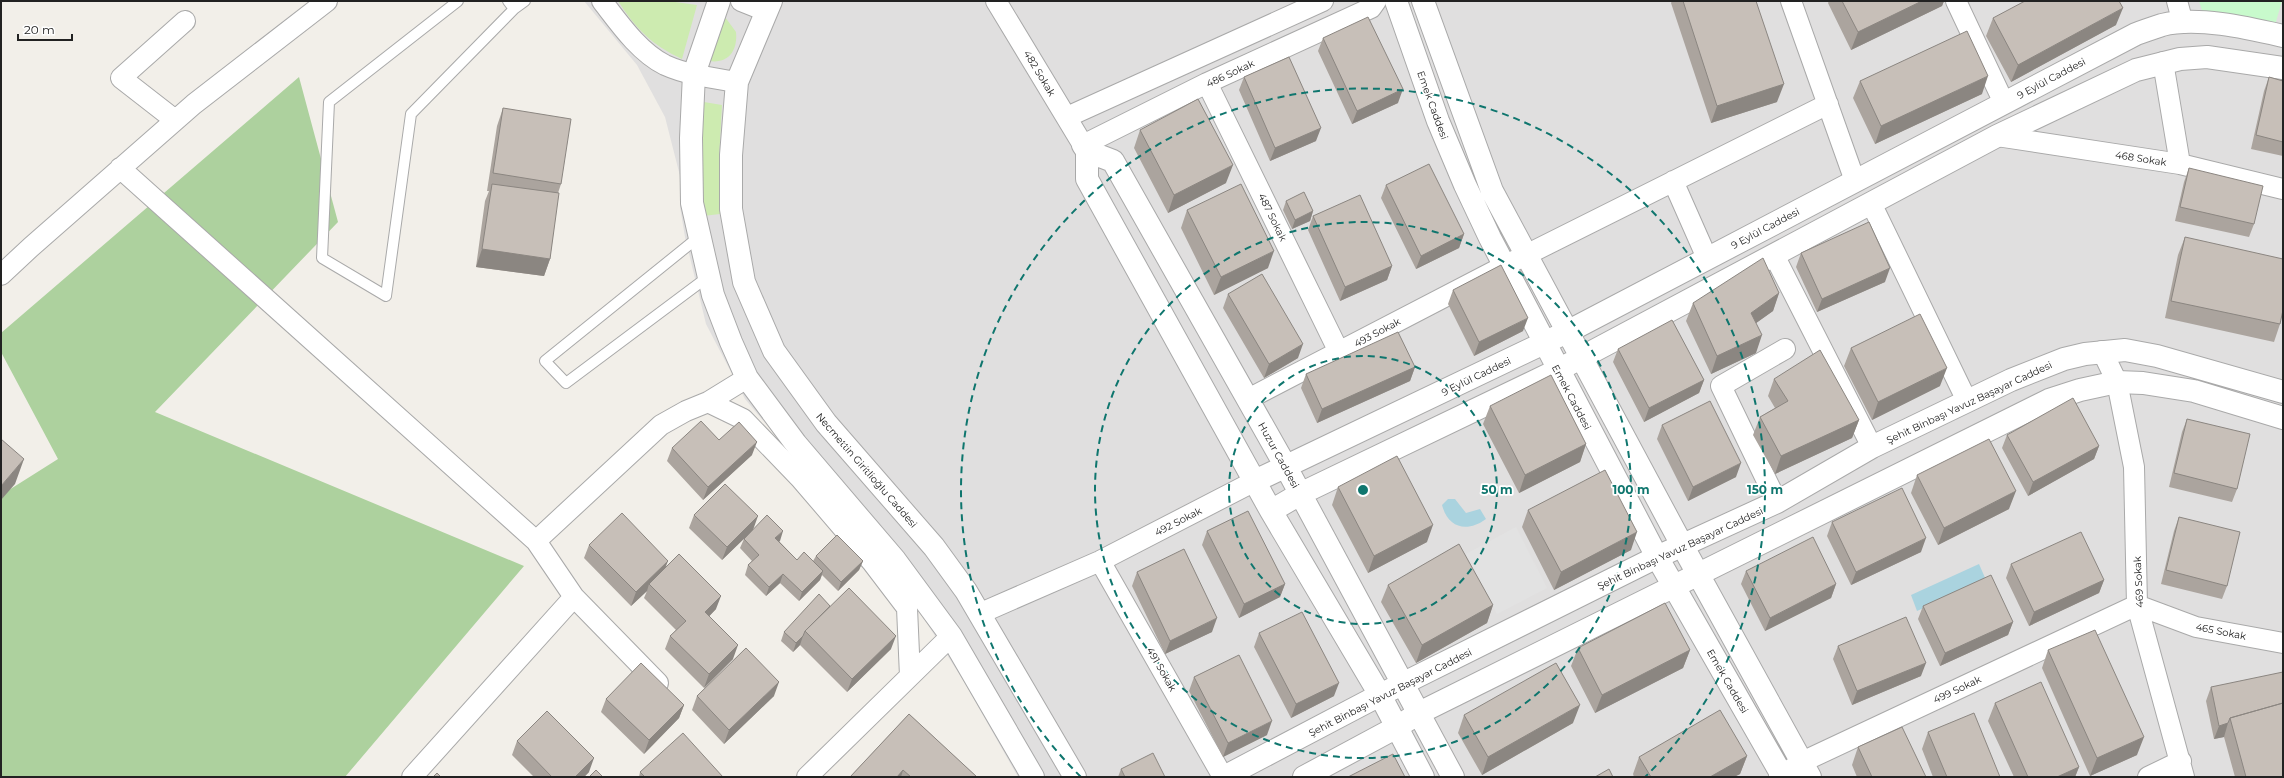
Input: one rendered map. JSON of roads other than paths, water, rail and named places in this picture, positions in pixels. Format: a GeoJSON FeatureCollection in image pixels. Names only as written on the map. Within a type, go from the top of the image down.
{"type":"FeatureCollection","features":[{"type":"Feature","properties":{"kind":"street"},"geometry":{"type":"LineString","coordinates":[[1,275],[175,120],[327,1]]}},
{"type":"Feature","properties":{"kind":"street"},"geometry":{"type":"LineString","coordinates":[[602,1],[642,47],[664,64],[694,74],[737,82]]}},
{"type":"Feature","properties":{"kind":"street"},"geometry":{"type":"LineString","coordinates":[[719,1],[694,74],[691,138],[692,203],[709,276],[730,342],[747,378],[796,444],[895,560],[951,636],[1033,777]]}},
{"type":"Feature","properties":{"kind":"street"},"geometry":{"type":"LineString","coordinates":[[741,1],[769,6]]}},
{"type":"Feature","properties":{"kind":"street","name":"482 Sokak"},"geometry":{"type":"LineString","coordinates":[[996,1],[1085,148]]}},
{"type":"Feature","properties":{"kind":"street"},"geometry":{"type":"LineString","coordinates":[[1067,117],[1323,1]]}},
{"type":"Feature","properties":{"kind":"street","name":"486 Sokak"},"geometry":{"type":"LineString","coordinates":[[1085,148],[1207,83],[1371,8],[1376,1]]}},
{"type":"Feature","properties":{"kind":"street","name":"Emek Caddesi"},"geometry":{"type":"LineString","coordinates":[[1396,1],[1438,121],[1465,185],[1544,344],[1657,557],[1781,776]]}},
{"type":"Feature","properties":{"kind":"street"},"geometry":{"type":"LineString","coordinates":[[1423,1],[1492,191],[1697,574],[1806,770]]}},
{"type":"Feature","properties":{"kind":"street"},"geometry":{"type":"LineString","coordinates":[[1791,1],[1855,181]]}},
{"type":"Feature","properties":{"kind":"street"},"geometry":{"type":"LineString","coordinates":[[1956,1],[2004,103]]}},
{"type":"Feature","properties":{"kind":"street"},"geometry":{"type":"LineString","coordinates":[[2177,1],[2182,23]]}},
{"type":"Feature","properties":{"kind":"street","name":"Necmettin Giritlioğlu Caddesi"},"geometry":{"type":"LineString","coordinates":[[769,6],[737,82],[731,155],[732,209],[744,282],[774,351],[826,423],[934,547],[981,613],[1075,777]]}},
{"type":"Feature","properties":{"kind":"street"},"geometry":{"type":"LineString","coordinates":[[175,120],[121,78],[185,21]]}},
{"type":"Feature","properties":{"kind":"street","name":"9 Eylül Caddesi"},"geometry":{"type":"LineString","coordinates":[[1255,481],[1544,344],[2136,34],[2163,25],[2182,23],[2251,29],[2283,36]]}},
{"type":"Feature","properties":{"kind":"street"},"geometry":{"type":"LineString","coordinates":[[1271,511],[1300,494],[1582,358],[1997,136],[2136,70],[2163,62],[2207,57],[2283,68]]}},
{"type":"Feature","properties":{"kind":"street"},"geometry":{"type":"LineString","coordinates":[[2163,62],[2180,164]]}},
{"type":"Feature","properties":{"kind":"street","name":"487 Sokak"},"geometry":{"type":"LineString","coordinates":[[1207,83],[1339,352]]}},
{"type":"Feature","properties":{"kind":"street","name":"493 Sokak"},"geometry":{"type":"LineString","coordinates":[[1248,399],[1506,265],[1828,104]]}},
{"type":"Feature","properties":{"kind":"street","name":"468 Sokak"},"geometry":{"type":"LineString","coordinates":[[1997,136],[2180,164],[2283,189]]}},
{"type":"Feature","properties":{"kind":"street"},"geometry":{"type":"LineString","coordinates":[[1085,148],[1086,179],[1271,511],[1380,696],[1423,777]]}},
{"type":"Feature","properties":{"kind":"street","name":"Huzur Caddesi"},"geometry":{"type":"LineString","coordinates":[[1085,148],[1113,161],[1286,467],[1453,777]]}},
{"type":"Feature","properties":{"kind":"street"},"geometry":{"type":"LineString","coordinates":[[120,168],[536,541],[574,597],[673,699]]}},
{"type":"Feature","properties":{"kind":"street"},"geometry":{"type":"LineString","coordinates":[[1674,181],[1707,258]]}},
{"type":"Feature","properties":{"kind":"street"},"geometry":{"type":"LineString","coordinates":[[1871,203],[1968,401]]}},
{"type":"Feature","properties":{"kind":"street"},"geometry":{"type":"LineString","coordinates":[[1774,255],[1872,447]]}},
{"type":"Feature","properties":{"kind":"street"},"geometry":{"type":"LineString","coordinates":[[1778,502],[1721,386],[1785,349]]}},
{"type":"Feature","properties":{"kind":"street","name":"Şehit Binbaşı Yavuz Başayar Caddesi"},"geometry":{"type":"LineString","coordinates":[[1224,777],[1380,696],[1657,557],[1778,502],[1872,447],[1968,401],[2064,359],[2102,351],[2125,350],[2157,356],[2283,392]]}},
{"type":"Feature","properties":{"kind":"street","name":"469 Sokak"},"geometry":{"type":"LineString","coordinates":[[2102,351],[2117,382],[2134,467],[2137,605],[2183,769]]}},
{"type":"Feature","properties":{"kind":"street"},"geometry":{"type":"LineString","coordinates":[[536,541],[661,425],[686,411],[708,402],[747,378]]}},
{"type":"Feature","properties":{"kind":"street"},"geometry":{"type":"LineString","coordinates":[[1304,777],[1397,727],[1419,713],[2049,400],[2080,390],[2117,382],[2143,383],[2194,391],[2283,418]]}},
{"type":"Feature","properties":{"kind":"street"},"geometry":{"type":"LineString","coordinates":[[708,402],[743,419],[810,490],[872,562],[907,608],[910,676]]}},
{"type":"Feature","properties":{"kind":"street","name":"492 Sokak"},"geometry":{"type":"LineString","coordinates":[[981,613],[1100,561],[1255,481]]}},
{"type":"Feature","properties":{"kind":"street","name":"491 Sokak"},"geometry":{"type":"LineString","coordinates":[[1100,561],[1224,777]]}},
{"type":"Feature","properties":{"kind":"street"},"geometry":{"type":"LineString","coordinates":[[412,777],[574,597]]}},
{"type":"Feature","properties":{"kind":"street","name":"465 Sokak"},"geometry":{"type":"LineString","coordinates":[[2137,605],[2196,627],[2283,643]]}},
{"type":"Feature","properties":{"kind":"street","name":"499 Sokak"},"geometry":{"type":"LineString","coordinates":[[1781,776],[1806,770],[2137,605]]}},
{"type":"Feature","properties":{"kind":"street"},"geometry":{"type":"LineString","coordinates":[[807,777],[951,636]]}},
{"type":"Feature","properties":{"kind":"street"},"geometry":{"type":"LineString","coordinates":[[2148,777],[2183,769]]}},
{"type":"Feature","properties":{"kind":"lane"},"geometry":{"type":"LineString","coordinates":[[458,1],[328,102],[322,258],[386,296],[411,114],[511,5],[525,1]]}},
{"type":"Feature","properties":{"kind":"lane"},"geometry":{"type":"LineString","coordinates":[[700,236],[544,361],[566,383],[709,276]]}},
{"type":"Feature","properties":{"kind":"water"},"geometry":{"type":"Polygon","coordinates":[[[1448,499],[1455,499],[1466,513],[1480,509],[1486,519],[1472,526],[1459,526],[1449,519],[1445,513],[1442,505],[1448,499]]]}},
{"type":"Feature","properties":{"kind":"water"},"geometry":{"type":"Polygon","coordinates":[[[1979,564],[1986,580],[1917,611],[1911,595],[1979,564]]]}}]}
